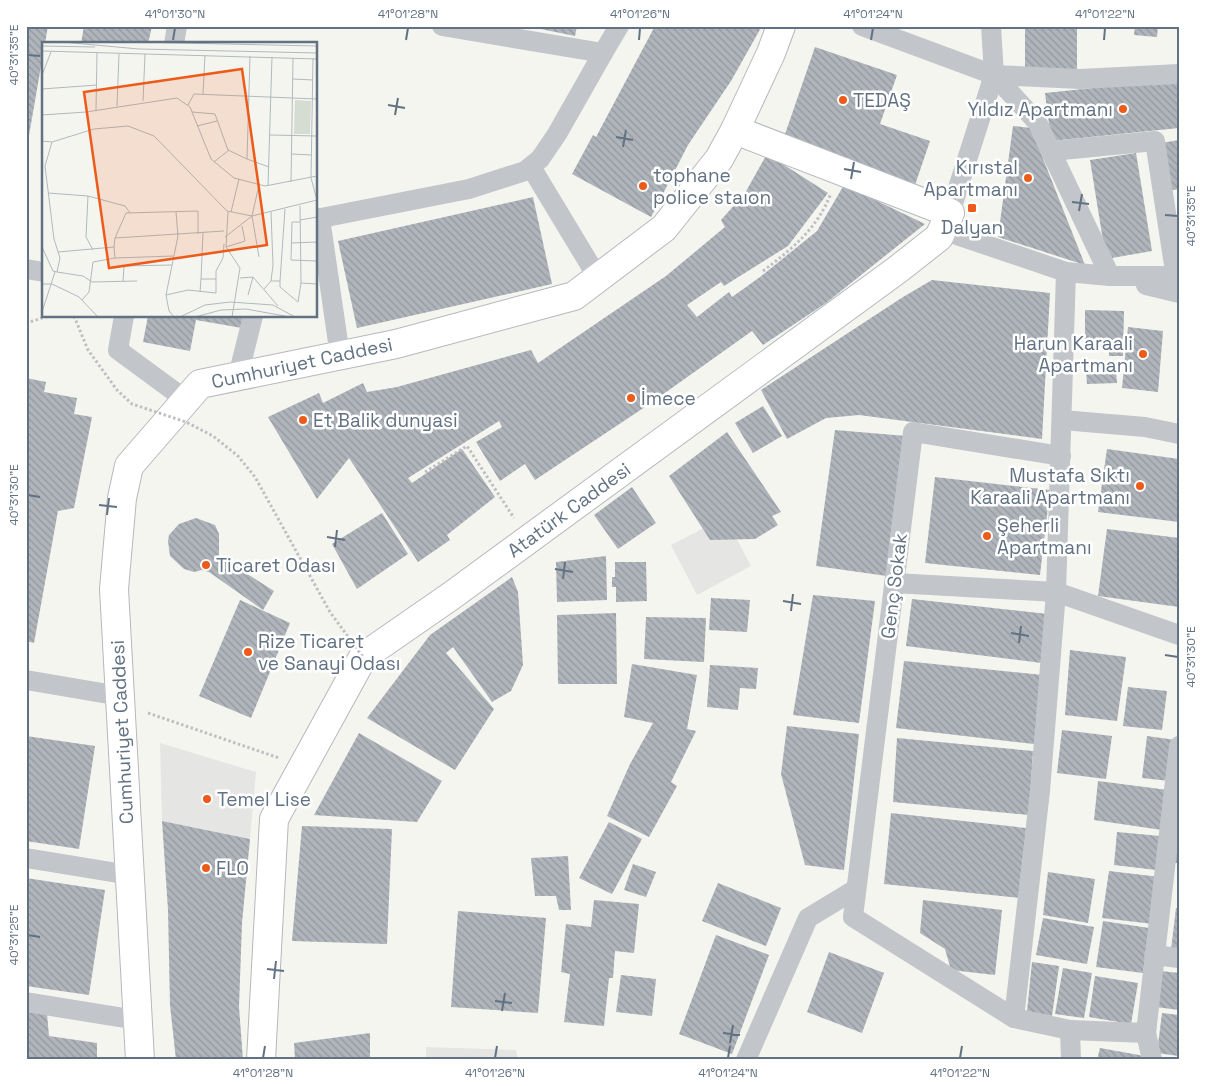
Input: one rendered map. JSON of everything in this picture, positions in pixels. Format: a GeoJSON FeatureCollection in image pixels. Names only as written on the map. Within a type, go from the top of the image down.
{"type":"FeatureCollection","features":[{"type":"Feature","properties":{"kind":"street"},"geometry":{"type":"LineString","coordinates":[[174,42],[177,26]]}},
{"type":"Feature","properties":{"kind":"street"},"geometry":{"type":"LineString","coordinates":[[442,26],[603,53]]}},
{"type":"Feature","properties":{"kind":"street"},"geometry":{"type":"LineString","coordinates":[[340,356],[318,218],[469,189],[526,171],[540,159],[557,134],[619,26]]}},
{"type":"Feature","properties":{"kind":"street","name":"Cumhuriyet Caddesi"},"geometry":{"type":"LineString","coordinates":[[140,1060],[114,589],[122,498],[129,466],[200,384],[396,344],[574,296],[664,228],[719,159],[736,130],[771,53],[781,26]]}},
{"type":"Feature","properties":{"kind":"street"},"geometry":{"type":"LineString","coordinates":[[862,26],[994,75],[1080,79],[1179,74]]}},
{"type":"Feature","properties":{"kind":"street","name":"Atatürk Caddesi"},"geometry":{"type":"LineString","coordinates":[[261,1060],[274,819],[363,657],[528,540],[897,270],[939,237],[946,222],[994,75],[991,26]]}},
{"type":"Feature","properties":{"kind":"street"},"geometry":{"type":"LineString","coordinates":[[994,75],[1038,122],[1110,276]]}},
{"type":"Feature","properties":{"kind":"street"},"geometry":{"type":"LineString","coordinates":[[736,130],[841,170],[946,222],[1066,272],[1178,282],[1155,141],[1051,151]]}},
{"type":"Feature","properties":{"kind":"street"},"geometry":{"type":"LineString","coordinates":[[531,167],[598,278]]}},
{"type":"Feature","properties":{"kind":"street"},"geometry":{"type":"LineString","coordinates":[[26,269],[42,272]]}},
{"type":"Feature","properties":{"kind":"street"},"geometry":{"type":"LineString","coordinates":[[1066,272],[1056,592],[1040,791],[1014,1018],[1070,1030],[1146,1033]]}},
{"type":"Feature","properties":{"kind":"street"},"geometry":{"type":"LineString","coordinates":[[124,318],[118,350],[186,400]]}},
{"type":"Feature","properties":{"kind":"street"},"geometry":{"type":"LineString","coordinates":[[238,376],[252,318]]}},
{"type":"Feature","properties":{"kind":"street"},"geometry":{"type":"LineString","coordinates":[[1062,420],[1145,427],[1179,434]]}},
{"type":"Feature","properties":{"kind":"street","name":"Genç Sokak"},"geometry":{"type":"LineString","coordinates":[[1014,1018],[853,916],[913,432],[1061,456]]}},
{"type":"Feature","properties":{"kind":"street"},"geometry":{"type":"LineString","coordinates":[[894,583],[1056,592],[1179,635]]}},
{"type":"Feature","properties":{"kind":"street"},"geometry":{"type":"LineString","coordinates":[[26,680],[120,700]]}},
{"type":"Feature","properties":{"kind":"street"},"geometry":{"type":"LineString","coordinates":[[1152,1060],[1146,1033],[1179,746]]}},
{"type":"Feature","properties":{"kind":"street"},"geometry":{"type":"LineString","coordinates":[[26,858],[130,875]]}},
{"type":"Feature","properties":{"kind":"street"},"geometry":{"type":"LineString","coordinates":[[746,1060],[808,918],[856,889]]}},
{"type":"Feature","properties":{"kind":"street"},"geometry":{"type":"LineString","coordinates":[[1154,955],[1179,958]]}},
{"type":"Feature","properties":{"kind":"street"},"geometry":{"type":"LineString","coordinates":[[26,1002],[138,1020]]}},
{"type":"Feature","properties":{"kind":"street"},"geometry":{"type":"LineString","coordinates":[[1070,1030],[1071,1060]]}},
{"type":"Feature","properties":{"kind":"path"},"geometry":{"type":"LineString","coordinates":[[762,271],[801,241],[824,212],[841,170]]}},
{"type":"Feature","properties":{"kind":"path"},"geometry":{"type":"LineString","coordinates":[[26,323],[42,318]]}},
{"type":"Feature","properties":{"kind":"path"},"geometry":{"type":"LineString","coordinates":[[75,318],[88,350],[117,390],[132,404],[186,422],[213,436],[238,456],[255,478],[330,612],[363,657]]}},
{"type":"Feature","properties":{"kind":"path"},"geometry":{"type":"LineString","coordinates":[[424,472],[467,446],[528,540]]}},
{"type":"Feature","properties":{"kind":"path"},"geometry":{"type":"LineString","coordinates":[[120,700],[303,766]]}},
{"type":"Feature","properties":{"kind":"shaded area"},"geometry":{"type":"Polygon","coordinates":[[[725,517],[751,566],[697,595],[671,545],[725,517]]]}},
{"type":"Feature","properties":{"kind":"shaded area","name":"Temel Lise"},"geometry":{"type":"Polygon","coordinates":[[[160,743],[256,772],[250,839],[162,821],[160,743]]]}},
{"type":"Feature","properties":{"kind":"shaded area"},"geometry":{"type":"Polygon","coordinates":[[[426,1047],[516,1050],[518,1060],[426,1060],[426,1047]]]}},
{"type":"Feature","properties":{"kind":"building"},"geometry":{"type":"Polygon","coordinates":[[[26,26],[48,26],[45,42],[42,42],[42,61],[26,147],[26,26]]]}},
{"type":"Feature","properties":{"kind":"building"},"geometry":{"type":"Polygon","coordinates":[[[84,26],[152,26],[148,42],[81,42],[84,26]]]}},
{"type":"Feature","properties":{"kind":"building"},"geometry":{"type":"Polygon","coordinates":[[[526,26],[577,26],[575,36],[526,26]]]}},
{"type":"Feature","properties":{"kind":"building"},"geometry":{"type":"Polygon","coordinates":[[[655,26],[762,26],[731,81],[688,145],[651,217],[572,174],[593,135],[596,137],[655,26]]]}},
{"type":"Feature","properties":{"kind":"building"},"geometry":{"type":"Polygon","coordinates":[[[1025,26],[1077,26],[1077,73],[1025,73],[1025,26]]]}},
{"type":"Feature","properties":{"kind":"building"},"geometry":{"type":"Polygon","coordinates":[[[1135,26],[1158,26],[1157,37],[1134,35],[1135,26]]]}},
{"type":"Feature","properties":{"kind":"building","name":"TEDAŞ"},"geometry":{"type":"Polygon","coordinates":[[[815,47],[897,75],[880,124],[930,141],[915,185],[783,140],[815,47]]]}},
{"type":"Feature","properties":{"kind":"building"},"geometry":{"type":"Polygon","coordinates":[[[1179,79],[1179,128],[1051,141],[1045,93],[1179,79]]]}},
{"type":"Feature","properties":{"kind":"building","name":"Kırıstal Apartmanı"},"geometry":{"type":"Polygon","coordinates":[[[1013,126],[1031,128],[1085,265],[998,237],[1013,126]]]}},
{"type":"Feature","properties":{"kind":"building"},"geometry":{"type":"Polygon","coordinates":[[[1179,140],[1179,189],[1168,191],[1161,143],[1179,140]]]}},
{"type":"Feature","properties":{"kind":"building"},"geometry":{"type":"Polygon","coordinates":[[[1136,153],[1152,251],[1106,259],[1090,160],[1136,153]]]}},
{"type":"Feature","properties":{"kind":"building"},"geometry":{"type":"Polygon","coordinates":[[[767,154],[828,193],[788,246],[724,286],[721,282],[687,305],[697,317],[729,292],[732,297],[760,277],[817,231],[844,185],[925,224],[826,303],[763,345],[752,331],[648,405],[535,480],[525,464],[500,481],[476,442],[502,427],[499,421],[408,478],[412,483],[462,449],[495,497],[447,535],[450,540],[418,562],[349,458],[317,499],[268,417],[319,393],[323,403],[363,383],[367,392],[397,387],[531,350],[538,363],[666,276],[725,227],[721,220],[745,193],[767,154]]]}},
{"type":"Feature","properties":{"kind":"building"},"geometry":{"type":"Polygon","coordinates":[[[533,197],[552,284],[357,328],[338,241],[533,197]]]}},
{"type":"Feature","properties":{"kind":"building"},"geometry":{"type":"Polygon","coordinates":[[[932,280],[1050,293],[1042,439],[859,415],[826,418],[787,439],[761,390],[932,280]]]}},
{"type":"Feature","properties":{"kind":"building"},"geometry":{"type":"Polygon","coordinates":[[[1085,310],[1124,311],[1123,356],[1109,356],[1109,348],[1085,348],[1085,310]]]}},
{"type":"Feature","properties":{"kind":"building"},"geometry":{"type":"Polygon","coordinates":[[[148,318],[244,318],[242,328],[196,320],[190,351],[143,342],[148,318]]]}},
{"type":"Feature","properties":{"kind":"building","name":"Harun Karaali Apartmanı"},"geometry":{"type":"Polygon","coordinates":[[[1128,327],[1163,331],[1158,392],[1122,388],[1128,327]]]}},
{"type":"Feature","properties":{"kind":"building"},"geometry":{"type":"Polygon","coordinates":[[[1116,371],[1117,383],[1087,384],[1086,372],[1116,371]]]}},
{"type":"Feature","properties":{"kind":"building"},"geometry":{"type":"Polygon","coordinates":[[[26,378],[46,382],[44,392],[77,398],[74,414],[92,417],[74,508],[58,511],[34,643],[26,641],[26,378]]]}},
{"type":"Feature","properties":{"kind":"building"},"geometry":{"type":"Polygon","coordinates":[[[763,406],[782,436],[753,453],[735,423],[763,406]]]}},
{"type":"Feature","properties":{"kind":"building"},"geometry":{"type":"Polygon","coordinates":[[[835,430],[906,436],[887,576],[816,566],[835,430]]]}},
{"type":"Feature","properties":{"kind":"building"},"geometry":{"type":"Polygon","coordinates":[[[727,432],[781,512],[772,516],[778,525],[755,539],[710,540],[669,476],[727,432]]]}},
{"type":"Feature","properties":{"kind":"building","name":"Mustafa Sıktı Karaali Apartmanı"},"geometry":{"type":"Polygon","coordinates":[[[1107,449],[1179,459],[1179,522],[1098,512],[1107,449]]]}},
{"type":"Feature","properties":{"kind":"building","name":"Şeherli Apartmanı"},"geometry":{"type":"Polygon","coordinates":[[[935,477],[1050,490],[1040,575],[925,563],[935,477]]]}},
{"type":"Feature","properties":{"kind":"building"},"geometry":{"type":"Polygon","coordinates":[[[632,487],[656,523],[618,549],[594,515],[632,487]]]}},
{"type":"Feature","properties":{"kind":"building"},"geometry":{"type":"Polygon","coordinates":[[[382,513],[408,554],[357,589],[332,544],[382,513]]]}},
{"type":"Feature","properties":{"kind":"building","name":"Ticaret Odası"},"geometry":{"type":"Polygon","coordinates":[[[196,518],[215,525],[219,534],[219,556],[274,591],[263,610],[209,572],[202,570],[194,572],[184,569],[170,556],[169,535],[179,524],[196,518]]]}},
{"type":"Feature","properties":{"kind":"building"},"geometry":{"type":"Polygon","coordinates":[[[1107,529],[1179,538],[1179,607],[1098,596],[1107,529]]]}},
{"type":"Feature","properties":{"kind":"building"},"geometry":{"type":"Polygon","coordinates":[[[606,556],[607,600],[557,602],[556,562],[606,556]]]}},
{"type":"Feature","properties":{"kind":"building"},"geometry":{"type":"Polygon","coordinates":[[[615,562],[646,562],[647,601],[616,602],[616,587],[612,587],[612,577],[615,577],[615,562]]]}},
{"type":"Feature","properties":{"kind":"building"},"geometry":{"type":"Polygon","coordinates":[[[512,577],[518,592],[523,665],[511,691],[492,702],[453,647],[446,653],[494,709],[455,770],[367,718],[430,635],[512,577]]]}},
{"type":"Feature","properties":{"kind":"building"},"geometry":{"type":"Polygon","coordinates":[[[813,595],[875,601],[859,723],[793,715],[813,595]]]}},
{"type":"Feature","properties":{"kind":"building"},"geometry":{"type":"Polygon","coordinates":[[[711,598],[750,600],[747,632],[709,630],[711,598]]]}},
{"type":"Feature","properties":{"kind":"building"},"geometry":{"type":"Polygon","coordinates":[[[912,599],[1048,614],[1042,663],[906,646],[912,599]]]}},
{"type":"Feature","properties":{"kind":"building","name":"Rize Ticaret ve Sanayi Odası"},"geometry":{"type":"Polygon","coordinates":[[[240,600],[290,623],[251,718],[199,696],[240,600]]]}},
{"type":"Feature","properties":{"kind":"building"},"geometry":{"type":"Polygon","coordinates":[[[616,613],[617,684],[558,684],[557,615],[616,613]]]}},
{"type":"Feature","properties":{"kind":"building"},"geometry":{"type":"Polygon","coordinates":[[[646,617],[706,618],[704,662],[644,659],[646,617]]]}},
{"type":"Feature","properties":{"kind":"building"},"geometry":{"type":"Polygon","coordinates":[[[1070,650],[1126,657],[1117,721],[1065,715],[1070,650]]]}},
{"type":"Feature","properties":{"kind":"building"},"geometry":{"type":"Polygon","coordinates":[[[904,661],[1043,675],[1034,744],[896,728],[904,661]]]}},
{"type":"Feature","properties":{"kind":"building"},"geometry":{"type":"Polygon","coordinates":[[[632,664],[697,675],[687,729],[696,731],[671,782],[677,786],[649,837],[607,816],[630,764],[653,723],[624,717],[632,664]]]}},
{"type":"Feature","properties":{"kind":"building"},"geometry":{"type":"Polygon","coordinates":[[[710,665],[758,668],[756,689],[740,688],[738,710],[707,707],[710,665]]]}},
{"type":"Feature","properties":{"kind":"building"},"geometry":{"type":"Polygon","coordinates":[[[1128,687],[1167,691],[1162,730],[1123,726],[1128,687]]]}},
{"type":"Feature","properties":{"kind":"building"},"geometry":{"type":"Polygon","coordinates":[[[787,726],[859,734],[844,870],[805,865],[781,774],[787,726]]]}},
{"type":"Feature","properties":{"kind":"building"},"geometry":{"type":"Polygon","coordinates":[[[1062,730],[1112,736],[1106,779],[1057,773],[1062,730]]]}},
{"type":"Feature","properties":{"kind":"building"},"geometry":{"type":"Polygon","coordinates":[[[359,733],[442,781],[417,822],[314,815],[359,733]]]}},
{"type":"Feature","properties":{"kind":"building"},"geometry":{"type":"Polygon","coordinates":[[[26,736],[95,746],[79,849],[26,841],[26,736]]]}},
{"type":"Feature","properties":{"kind":"building"},"geometry":{"type":"Polygon","coordinates":[[[1147,736],[1176,740],[1170,781],[1142,778],[1147,736]]]}},
{"type":"Feature","properties":{"kind":"building"},"geometry":{"type":"Polygon","coordinates":[[[897,738],[1033,751],[1029,815],[893,802],[897,738]]]}},
{"type":"Feature","properties":{"kind":"building"},"geometry":{"type":"Polygon","coordinates":[[[1098,781],[1168,790],[1162,830],[1094,820],[1098,781]]]}},
{"type":"Feature","properties":{"kind":"building"},"geometry":{"type":"Polygon","coordinates":[[[891,813],[1026,828],[1020,898],[884,884],[891,813]]]}},
{"type":"Feature","properties":{"kind":"building"},"geometry":{"type":"Polygon","coordinates":[[[162,821],[250,839],[242,923],[239,1007],[243,1060],[176,1060],[170,1005],[168,910],[162,821]]]}},
{"type":"Feature","properties":{"kind":"building"},"geometry":{"type":"Polygon","coordinates":[[[609,822],[642,839],[612,894],[579,878],[609,822]]]}},
{"type":"Feature","properties":{"kind":"building"},"geometry":{"type":"Polygon","coordinates":[[[302,826],[392,829],[387,944],[292,941],[302,826]]]}},
{"type":"Feature","properties":{"kind":"building"},"geometry":{"type":"Polygon","coordinates":[[[1117,832],[1160,836],[1156,870],[1114,865],[1117,832]]]}},
{"type":"Feature","properties":{"kind":"building"},"geometry":{"type":"Polygon","coordinates":[[[1178,840],[1179,863],[1175,863],[1178,840]]]}},
{"type":"Feature","properties":{"kind":"building"},"geometry":{"type":"Polygon","coordinates":[[[568,856],[571,910],[559,910],[556,896],[535,896],[531,858],[568,856]]]}},
{"type":"Feature","properties":{"kind":"building"},"geometry":{"type":"Polygon","coordinates":[[[633,864],[656,872],[646,897],[624,890],[633,864]]]}},
{"type":"Feature","properties":{"kind":"building"},"geometry":{"type":"Polygon","coordinates":[[[1109,871],[1160,877],[1153,924],[1102,918],[1109,871]]]}},
{"type":"Feature","properties":{"kind":"building"},"geometry":{"type":"Polygon","coordinates":[[[1048,872],[1095,879],[1088,923],[1043,915],[1048,872]]]}},
{"type":"Feature","properties":{"kind":"building"},"geometry":{"type":"Polygon","coordinates":[[[26,878],[105,890],[89,995],[26,986],[26,878]]]}},
{"type":"Feature","properties":{"kind":"building"},"geometry":{"type":"Polygon","coordinates":[[[718,883],[781,908],[766,946],[702,921],[718,883]]]}},
{"type":"Feature","properties":{"kind":"building"},"geometry":{"type":"Polygon","coordinates":[[[594,900],[639,904],[634,953],[615,951],[613,978],[609,978],[604,1026],[564,1022],[570,974],[561,972],[566,924],[591,927],[594,900]]]}},
{"type":"Feature","properties":{"kind":"building"},"geometry":{"type":"Polygon","coordinates":[[[923,900],[1002,910],[995,975],[951,970],[945,949],[920,933],[923,900]]]}},
{"type":"Feature","properties":{"kind":"building"},"geometry":{"type":"Polygon","coordinates":[[[1176,908],[1179,908],[1179,950],[1171,950],[1176,908]]]}},
{"type":"Feature","properties":{"kind":"building"},"geometry":{"type":"Polygon","coordinates":[[[458,911],[546,918],[538,1013],[451,1007],[458,911]]]}},
{"type":"Feature","properties":{"kind":"building"},"geometry":{"type":"Polygon","coordinates":[[[1043,918],[1094,927],[1087,964],[1036,955],[1043,918]]]}},
{"type":"Feature","properties":{"kind":"building"},"geometry":{"type":"Polygon","coordinates":[[[1103,921],[1149,928],[1143,973],[1096,967],[1103,921]]]}},
{"type":"Feature","properties":{"kind":"building"},"geometry":{"type":"Polygon","coordinates":[[[716,935],[769,955],[732,1054],[679,1034],[716,935]]]}},
{"type":"Feature","properties":{"kind":"building"},"geometry":{"type":"Polygon","coordinates":[[[829,952],[884,973],[862,1033],[807,1012],[829,952]]]}},
{"type":"Feature","properties":{"kind":"building"},"geometry":{"type":"Polygon","coordinates":[[[1032,962],[1059,966],[1052,1016],[1027,1011],[1032,962]]]}},
{"type":"Feature","properties":{"kind":"building"},"geometry":{"type":"Polygon","coordinates":[[[1063,968],[1092,973],[1084,1018],[1055,1014],[1063,968]]]}},
{"type":"Feature","properties":{"kind":"building"},"geometry":{"type":"Polygon","coordinates":[[[1161,971],[1179,973],[1179,1010],[1156,1007],[1161,971]]]}},
{"type":"Feature","properties":{"kind":"building"},"geometry":{"type":"Polygon","coordinates":[[[621,975],[656,979],[652,1016],[616,1012],[621,975]]]}},
{"type":"Feature","properties":{"kind":"building"},"geometry":{"type":"Polygon","coordinates":[[[1095,976],[1138,983],[1131,1024],[1089,1017],[1095,976]]]}},
{"type":"Feature","properties":{"kind":"building"},"geometry":{"type":"Polygon","coordinates":[[[26,1012],[47,1014],[49,1036],[97,1043],[97,1060],[26,1060],[26,1012]]]}},
{"type":"Feature","properties":{"kind":"building"},"geometry":{"type":"Polygon","coordinates":[[[1162,1013],[1179,1015],[1179,1056],[1157,1053],[1162,1013]]]}},
{"type":"Feature","properties":{"kind":"building"},"geometry":{"type":"Polygon","coordinates":[[[370,1033],[370,1060],[295,1060],[294,1043],[370,1033]]]}},
{"type":"Feature","properties":{"kind":"building"},"geometry":{"type":"Polygon","coordinates":[[[1100,1048],[1150,1057],[1149,1060],[1097,1060],[1100,1048]]]}},
{"type":"Feature","properties":{"kind":"place","name":"TEDAŞ"},"geometry":{"type":"Point","coordinates":[843,100]}},
{"type":"Feature","properties":{"kind":"place","name":"Yıldız Apartmanı"},"geometry":{"type":"Point","coordinates":[1123,109]}},
{"type":"Feature","properties":{"kind":"place","name":"Kırıstal Apartmanı"},"geometry":{"type":"Point","coordinates":[1028,178]}},
{"type":"Feature","properties":{"kind":"place","name":"tophane police staıon"},"geometry":{"type":"Point","coordinates":[643,186]}},
{"type":"Feature","properties":{"kind":"place","name":"Dalyan"},"geometry":{"type":"Point","coordinates":[972,208]}},
{"type":"Feature","properties":{"kind":"place","name":"Harun Karaali Apartmanı"},"geometry":{"type":"Point","coordinates":[1143,354]}},
{"type":"Feature","properties":{"kind":"place","name":"İmece"},"geometry":{"type":"Point","coordinates":[631,398]}},
{"type":"Feature","properties":{"kind":"place","name":"Et Balik dunyasi"},"geometry":{"type":"Point","coordinates":[303,420]}},
{"type":"Feature","properties":{"kind":"place","name":"Mustafa Sıktı Karaali Apartmanı"},"geometry":{"type":"Point","coordinates":[1140,486]}},
{"type":"Feature","properties":{"kind":"place","name":"Şeherli Apartmanı"},"geometry":{"type":"Point","coordinates":[987,536]}},
{"type":"Feature","properties":{"kind":"place","name":"Ticaret Odası"},"geometry":{"type":"Point","coordinates":[206,565]}},
{"type":"Feature","properties":{"kind":"place","name":"Rize Ticaret ve Sanayi Odası"},"geometry":{"type":"Point","coordinates":[248,652]}},
{"type":"Feature","properties":{"kind":"place","name":"Temel Lise"},"geometry":{"type":"Point","coordinates":[207,799]}},
{"type":"Feature","properties":{"kind":"place","name":"FLO"},"geometry":{"type":"Point","coordinates":[206,868]}}]}
